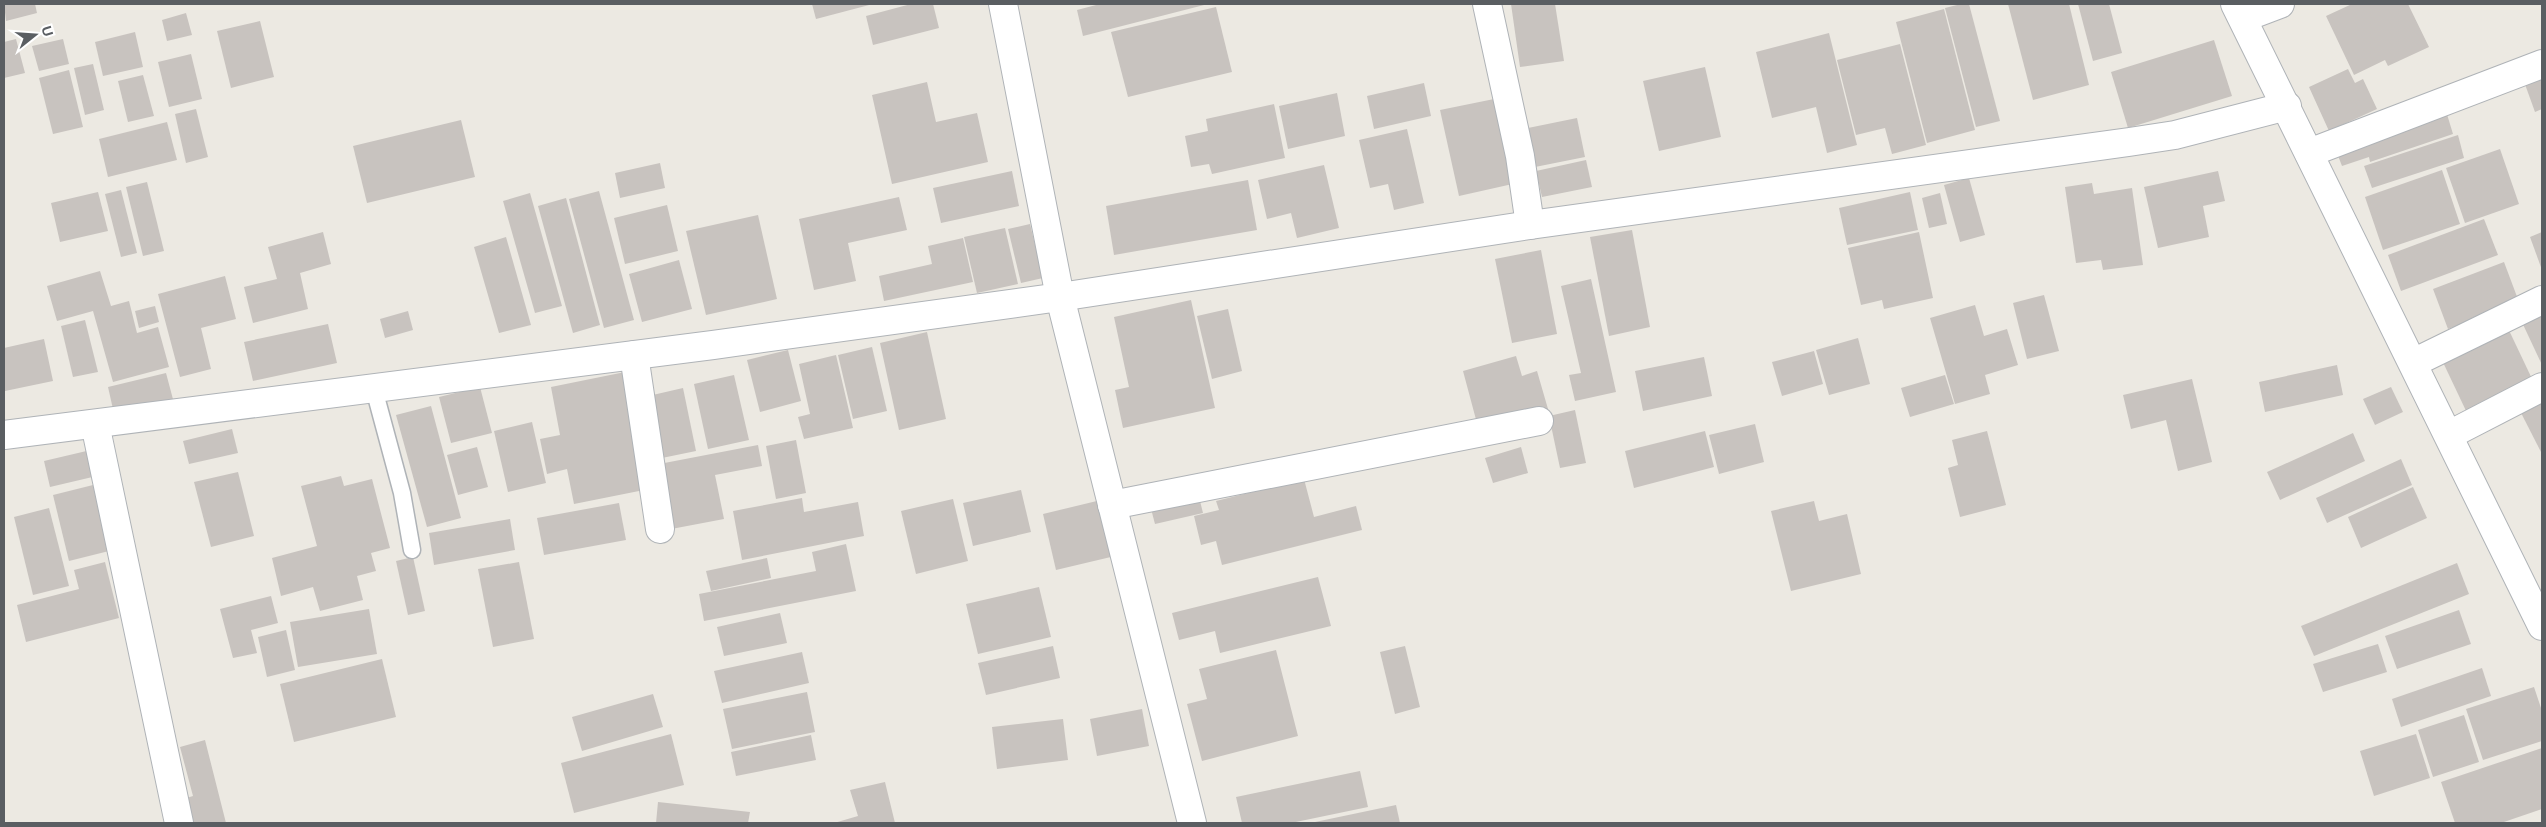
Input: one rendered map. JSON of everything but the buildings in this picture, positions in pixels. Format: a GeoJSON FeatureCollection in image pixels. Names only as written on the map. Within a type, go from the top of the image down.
{"type":"FeatureCollection","features":[{"type":"Feature","properties":{"kind":"street"},"geometry":{"type":"LineString","coordinates":[[1003,4],[1060,297],[1192,823]]}},
{"type":"Feature","properties":{"kind":"street"},"geometry":{"type":"LineString","coordinates":[[1487,4],[1520,156],[1530,225]]}},
{"type":"Feature","properties":{"kind":"street"},"geometry":{"type":"LineString","coordinates":[[2280,4],[2239,11],[2542,626]]}},
{"type":"Feature","properties":{"kind":"street"},"geometry":{"type":"LineString","coordinates":[[2309,152],[2542,64]]}},
{"type":"Feature","properties":{"kind":"street"},"geometry":{"type":"LineString","coordinates":[[4,435],[374,389],[1060,297],[1530,225],[2174,135],[2287,106]]}},
{"type":"Feature","properties":{"kind":"street"},"geometry":{"type":"LineString","coordinates":[[2413,363],[2542,300]]}},
{"type":"Feature","properties":{"kind":"street"},"geometry":{"type":"LineString","coordinates":[[634,355],[660,529]]}},
{"type":"Feature","properties":{"kind":"street"},"geometry":{"type":"LineString","coordinates":[[2449,435],[2542,387]]}},
{"type":"Feature","properties":{"kind":"street"},"geometry":{"type":"LineString","coordinates":[[1112,505],[1539,421]]}},
{"type":"Feature","properties":{"kind":"street"},"geometry":{"type":"LineString","coordinates":[[94,424],[180,823]]}},
{"type":"Feature","properties":{"kind":"lane"},"geometry":{"type":"LineString","coordinates":[[374,389],[402,493],[412,550]]}}]}
